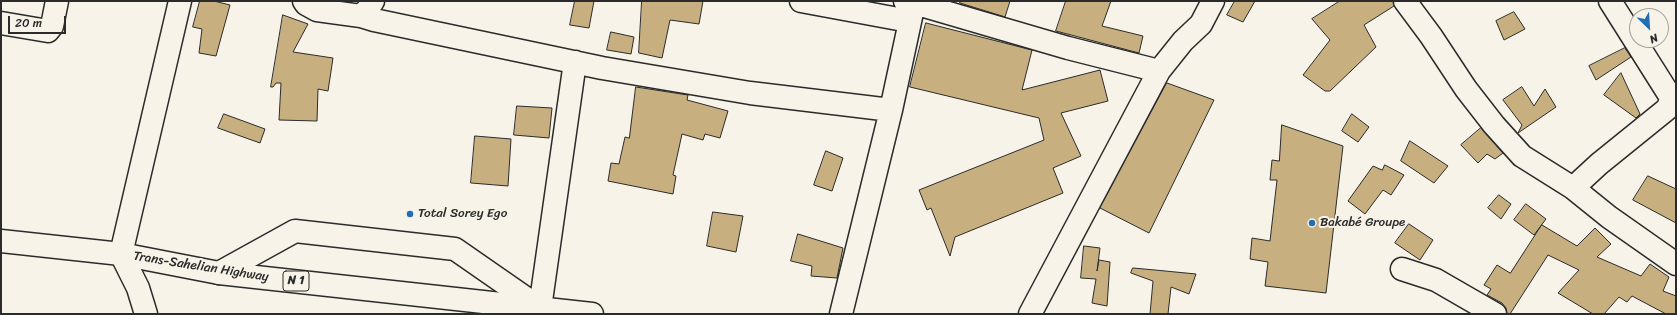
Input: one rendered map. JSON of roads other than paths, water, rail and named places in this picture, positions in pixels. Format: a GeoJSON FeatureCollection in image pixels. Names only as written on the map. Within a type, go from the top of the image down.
{"type":"FeatureCollection","features":[{"type":"Feature","properties":{"kind":"main road"},"geometry":{"type":"LineString","coordinates":[[1,24],[48,31],[52,26],[57,1]]}},
{"type":"Feature","properties":{"kind":"main road"},"geometry":{"type":"LineString","coordinates":[[146,314],[138,288],[121,254],[180,1]]}},
{"type":"Feature","properties":{"kind":"main road"},"geometry":{"type":"LineString","coordinates":[[304,1],[306,4],[317,10],[367,9],[374,20],[575,62],[750,93],[891,110]]}},
{"type":"Feature","properties":{"kind":"main road"},"geometry":{"type":"LineString","coordinates":[[801,1],[909,8],[1159,71]]}},
{"type":"Feature","properties":{"kind":"main road"},"geometry":{"type":"LineString","coordinates":[[1030,314],[1159,71],[1179,46],[1201,24],[1213,1]]}},
{"type":"Feature","properties":{"kind":"main road"},"geometry":{"type":"LineString","coordinates":[[1405,1],[1444,54],[1466,89],[1522,156],[1573,188],[1609,217],[1676,264]]}},
{"type":"Feature","properties":{"kind":"main road"},"geometry":{"type":"LineString","coordinates":[[1573,188],[1599,164],[1667,109],[1671,100],[1670,96],[1610,1]]}},
{"type":"Feature","properties":{"kind":"main road"},"geometry":{"type":"LineString","coordinates":[[841,314],[891,110],[909,8]]}},
{"type":"Feature","properties":{"kind":"main road"},"geometry":{"type":"LineString","coordinates":[[219,273],[295,231],[455,249],[540,308],[575,62]]}},
{"type":"Feature","properties":{"kind":"main road","name":"Trans-Sahelian Highway"},"geometry":{"type":"LineString","coordinates":[[1,241],[121,254],[219,273],[592,314]]}},
{"type":"Feature","properties":{"kind":"main road"},"geometry":{"type":"LineString","coordinates":[[1402,269],[1436,280],[1495,314]]}},
{"type":"Feature","properties":{"kind":"place","name":"Total Sorey Ego"},"geometry":{"type":"Point","coordinates":[410,214]}},
{"type":"Feature","properties":{"kind":"place","name":"Bakabé Groupe"},"geometry":{"type":"Point","coordinates":[1312,223]}}]}
